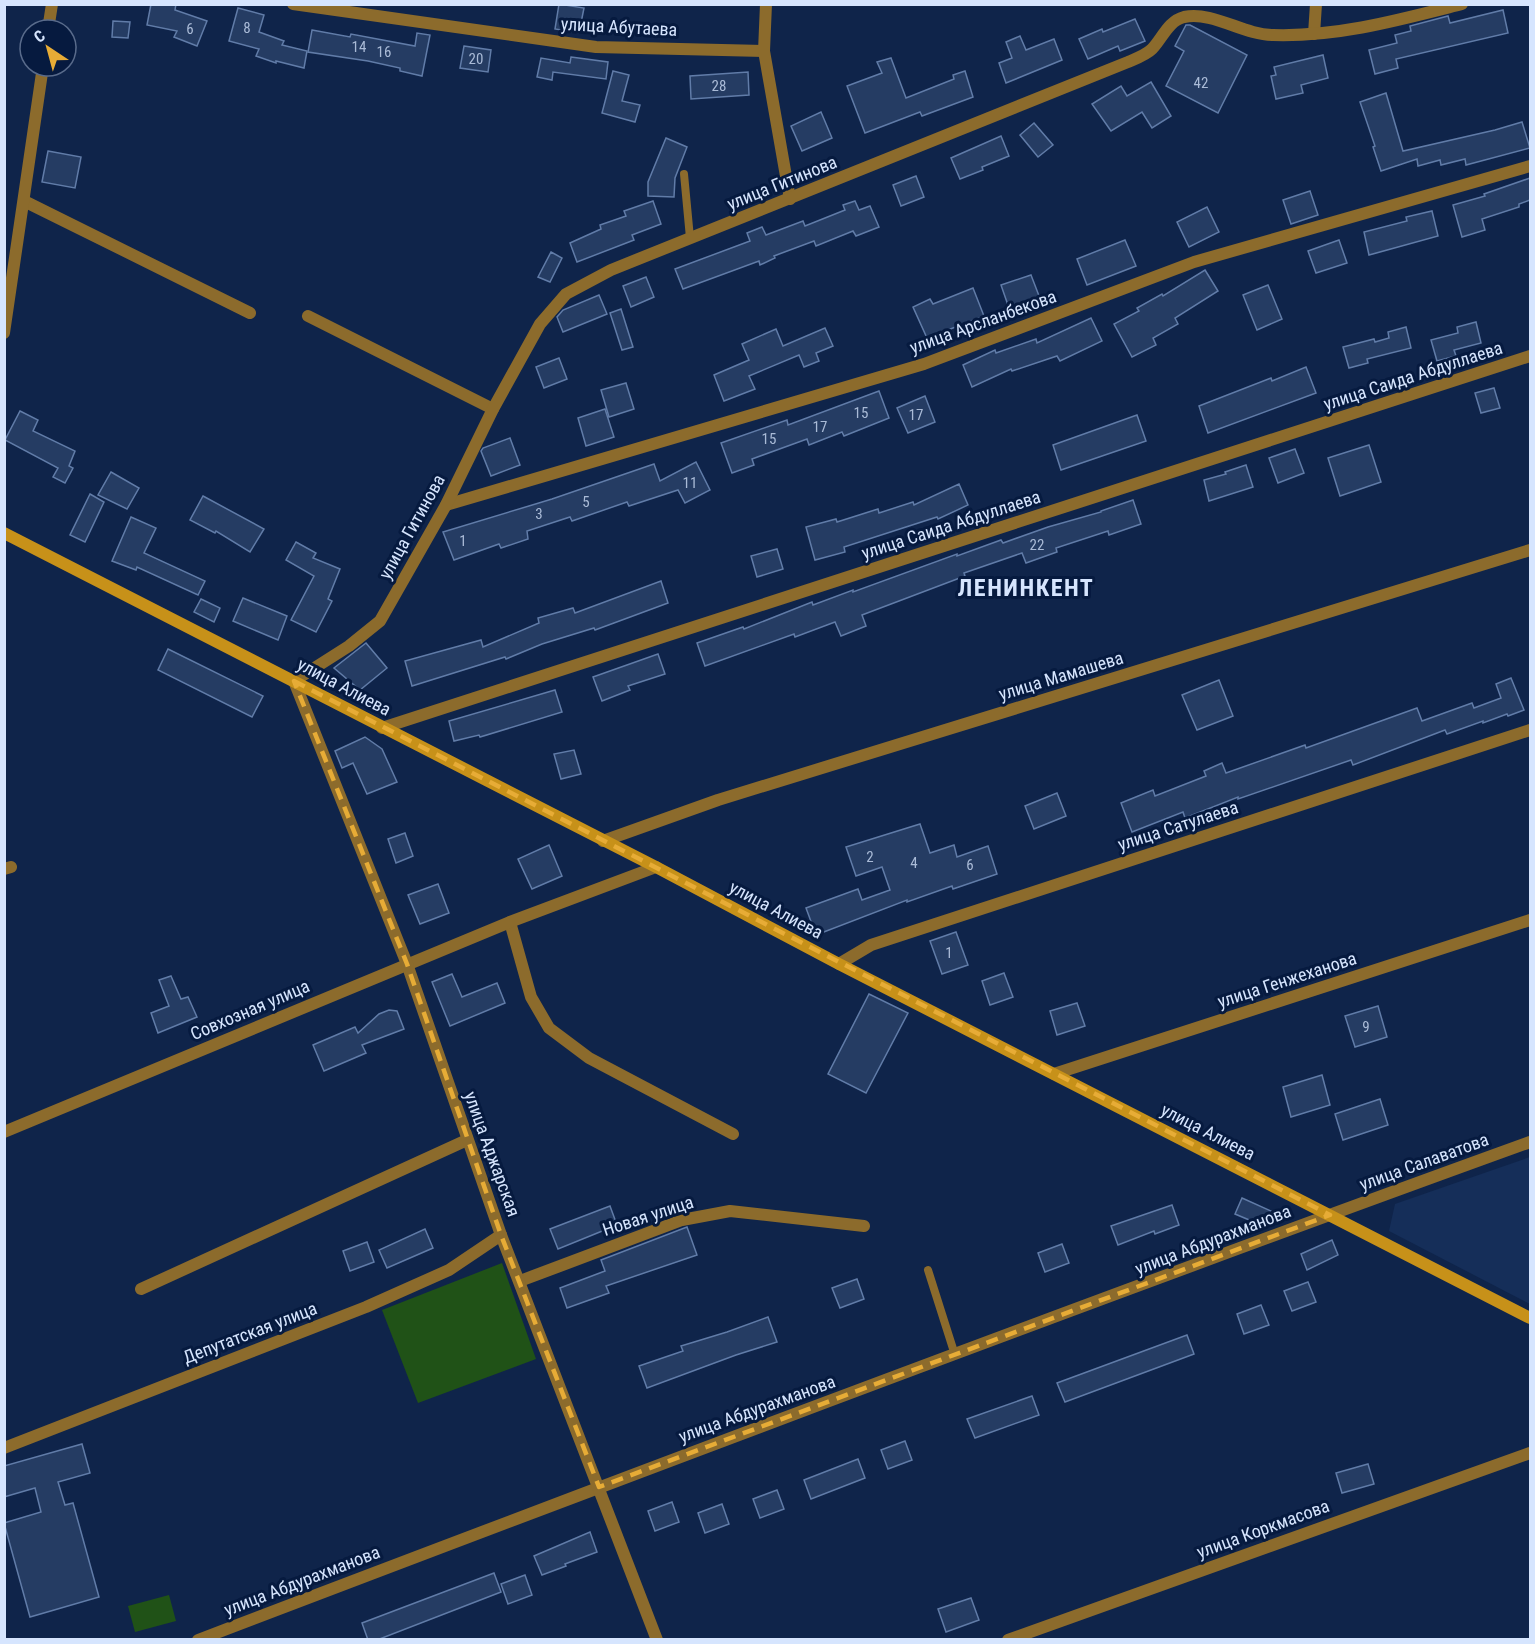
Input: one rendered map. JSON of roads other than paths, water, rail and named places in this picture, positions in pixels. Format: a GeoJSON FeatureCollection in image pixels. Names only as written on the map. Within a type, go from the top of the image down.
{"type":"FeatureCollection","features":[{"type":"Feature","properties":{"kind":"street","name":"улица Абутаева"},"geometry":{"type":"LineString","coordinates":[[293,4],[596,47],[764,51]]}},
{"type":"Feature","properties":{"kind":"street"},"geometry":{"type":"LineString","coordinates":[[766,4],[764,51],[790,199]]}},
{"type":"Feature","properties":{"kind":"street"},"geometry":{"type":"LineString","coordinates":[[1314,34],[1316,4]]}},
{"type":"Feature","properties":{"kind":"street","name":"улица Гитинова"},"geometry":{"type":"LineString","coordinates":[[294,681],[348,646],[380,621],[446,506],[493,409],[540,324],[566,294],[611,270],[1128,63],[1151,50],[1168,28],[1181,18],[1200,15],[1270,35],[1314,34],[1367,28],[1462,4]]}},
{"type":"Feature","properties":{"kind":"street"},"geometry":{"type":"LineString","coordinates":[[4,333],[41,78]]}},
{"type":"Feature","properties":{"kind":"street","name":"улица Арсланбекова"},"geometry":{"type":"LineString","coordinates":[[446,506],[924,364],[1194,262],[1530,166]]}},
{"type":"Feature","properties":{"kind":"street"},"geometry":{"type":"LineString","coordinates":[[24,201],[250,312]]}},
{"type":"Feature","properties":{"kind":"street"},"geometry":{"type":"LineString","coordinates":[[308,316],[493,409]]}},
{"type":"Feature","properties":{"kind":"street","name":"улица Саида Абдуллаева"},"geometry":{"type":"LineString","coordinates":[[382,728],[1530,356]]}},
{"type":"Feature","properties":{"kind":"street","name":"улица Алиева"},"geometry":{"type":"LineString","coordinates":[[4,533],[1530,1318]]}},
{"type":"Feature","properties":{"kind":"street","name":"улица Мамашева"},"geometry":{"type":"LineString","coordinates":[[603,841],[718,800],[1530,550]]}},
{"type":"Feature","properties":{"kind":"street","name":"улица Аджарская"},"geometry":{"type":"LineString","coordinates":[[294,681],[407,964],[501,1235],[657,1640]]}},
{"type":"Feature","properties":{"kind":"street","name":"улица Сатулаева"},"geometry":{"type":"LineString","coordinates":[[839,964],[871,945],[1530,730]]}},
{"type":"Feature","properties":{"kind":"street","name":"Совхозная улица"},"geometry":{"type":"LineString","coordinates":[[4,1132],[510,922],[656,867]]}},
{"type":"Feature","properties":{"kind":"street","name":"улица Генжеханова"},"geometry":{"type":"LineString","coordinates":[[1054,1074],[1530,920]]}},
{"type":"Feature","properties":{"kind":"street"},"geometry":{"type":"LineString","coordinates":[[510,922],[531,997],[549,1028],[589,1058],[733,1134]]}},
{"type":"Feature","properties":{"kind":"street"},"geometry":{"type":"LineString","coordinates":[[141,1289],[467,1140]]}},
{"type":"Feature","properties":{"kind":"street","name":"улица Салаватова"},"geometry":{"type":"LineString","coordinates":[[1330,1215],[1530,1142]]}},
{"type":"Feature","properties":{"kind":"street","name":"Новая улица"},"geometry":{"type":"LineString","coordinates":[[520,1281],[682,1220],[730,1211],[864,1226]]}},
{"type":"Feature","properties":{"kind":"street","name":"улица Абдурахманова"},"geometry":{"type":"LineString","coordinates":[[198,1640],[599,1487],[1330,1215]]}},
{"type":"Feature","properties":{"kind":"street","name":"Депутатская улица"},"geometry":{"type":"LineString","coordinates":[[4,1448],[366,1307],[449,1270],[501,1235]]}},
{"type":"Feature","properties":{"kind":"street","name":"улица Коркмасова"},"geometry":{"type":"LineString","coordinates":[[1008,1640],[1530,1453]]}},
{"type":"Feature","properties":{"kind":"lane"},"geometry":{"type":"LineString","coordinates":[[684,174],[690,238]]}},
{"type":"Feature","properties":{"kind":"lane"},"geometry":{"type":"LineString","coordinates":[[928,1270],[955,1355]]}},
{"type":"Feature","properties":{"kind":"district","name":"ЛЕНИНКЕНТ"},"geometry":{"type":"Point","coordinates":[1026,588]}}]}
